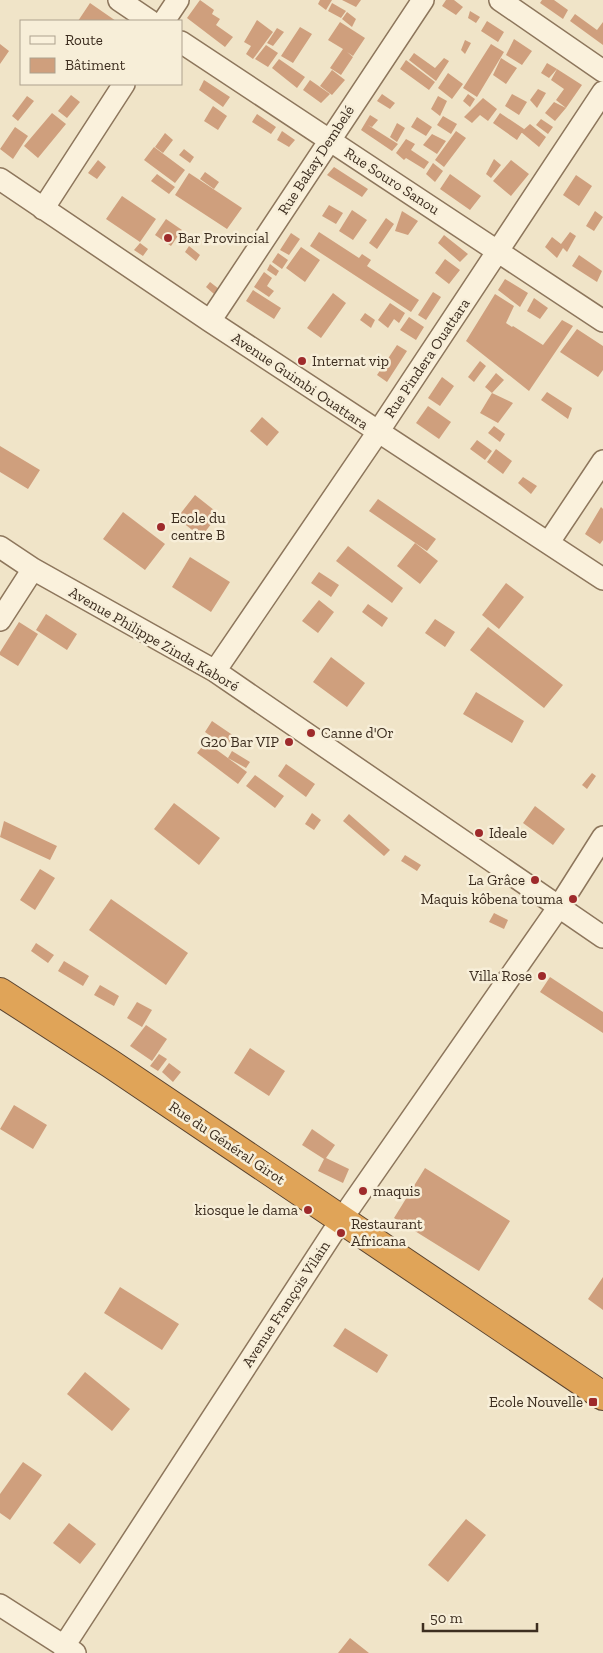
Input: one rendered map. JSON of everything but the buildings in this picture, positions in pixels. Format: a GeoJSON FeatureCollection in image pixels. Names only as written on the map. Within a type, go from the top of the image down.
{"type":"FeatureCollection","features":[{"type":"Feature","properties":{"kind":"highway","name":"Rue du Général Girot"},"geometry":{"type":"LineString","coordinates":[[0,992],[111,1064],[603,1396]]}},
{"type":"Feature","properties":{"kind":"street"},"geometry":{"type":"LineString","coordinates":[[118,0],[148,20]]}},
{"type":"Feature","properties":{"kind":"street"},"geometry":{"type":"LineString","coordinates":[[165,20],[178,0]]}},
{"type":"Feature","properties":{"kind":"street","name":"Rue Bakay Dembelé"},"geometry":{"type":"LineString","coordinates":[[210,321],[423,0]]}},
{"type":"Feature","properties":{"kind":"street"},"geometry":{"type":"LineString","coordinates":[[500,0],[603,71]]}},
{"type":"Feature","properties":{"kind":"street","name":"Rue Souro Sanou"},"geometry":{"type":"LineString","coordinates":[[182,43],[603,321]]}},
{"type":"Feature","properties":{"kind":"street"},"geometry":{"type":"LineString","coordinates":[[43,208],[123,85]]}},
{"type":"Feature","properties":{"kind":"street","name":"Rue Pindera Ouattara"},"geometry":{"type":"LineString","coordinates":[[215,671],[378,432],[603,92]]}},
{"type":"Feature","properties":{"kind":"street","name":"Avenue Guimbi Ouattara"},"geometry":{"type":"LineString","coordinates":[[0,179],[210,321],[549,542],[603,580]]}},
{"type":"Feature","properties":{"kind":"street"},"geometry":{"type":"LineString","coordinates":[[549,542],[603,461]]}},
{"type":"Feature","properties":{"kind":"street","name":"Avenue Philippe Zinda Kaboré"},"geometry":{"type":"LineString","coordinates":[[0,547],[33,569],[215,671],[558,908],[603,937]]}},
{"type":"Feature","properties":{"kind":"street"},"geometry":{"type":"LineString","coordinates":[[0,620],[33,569]]}},
{"type":"Feature","properties":{"kind":"street","name":"Avenue François Vilain"},"geometry":{"type":"LineString","coordinates":[[68,1651],[341,1220],[558,908],[603,837]]}},
{"type":"Feature","properties":{"kind":"street"},"geometry":{"type":"LineString","coordinates":[[0,1605],[68,1651]]}},
{"type":"Feature","properties":{"kind":"place","name":"Bar Provincial"},"geometry":{"type":"Point","coordinates":[168,238]}},
{"type":"Feature","properties":{"kind":"place","name":"Internat vip"},"geometry":{"type":"Point","coordinates":[302,361]}},
{"type":"Feature","properties":{"kind":"place","name":"Ecole du centre B"},"geometry":{"type":"Point","coordinates":[161,527]}},
{"type":"Feature","properties":{"kind":"place","name":"Canne d'Or"},"geometry":{"type":"Point","coordinates":[311,733]}},
{"type":"Feature","properties":{"kind":"place","name":"G20 Bar VIP"},"geometry":{"type":"Point","coordinates":[289,742]}},
{"type":"Feature","properties":{"kind":"place","name":"Ideale"},"geometry":{"type":"Point","coordinates":[479,833]}},
{"type":"Feature","properties":{"kind":"place","name":"La Grâce"},"geometry":{"type":"Point","coordinates":[535,880]}},
{"type":"Feature","properties":{"kind":"place","name":"Maquis kôbena touma"},"geometry":{"type":"Point","coordinates":[573,899]}},
{"type":"Feature","properties":{"kind":"place","name":"Villa Rose"},"geometry":{"type":"Point","coordinates":[542,976]}},
{"type":"Feature","properties":{"kind":"place","name":"maquis"},"geometry":{"type":"Point","coordinates":[363,1191]}},
{"type":"Feature","properties":{"kind":"place","name":"kiosque le dama"},"geometry":{"type":"Point","coordinates":[308,1210]}},
{"type":"Feature","properties":{"kind":"place","name":"Restaurant Africana"},"geometry":{"type":"Point","coordinates":[341,1233]}},
{"type":"Feature","properties":{"kind":"place","name":"Ecole Nouvelle"},"geometry":{"type":"Point","coordinates":[593,1402]}}]}
